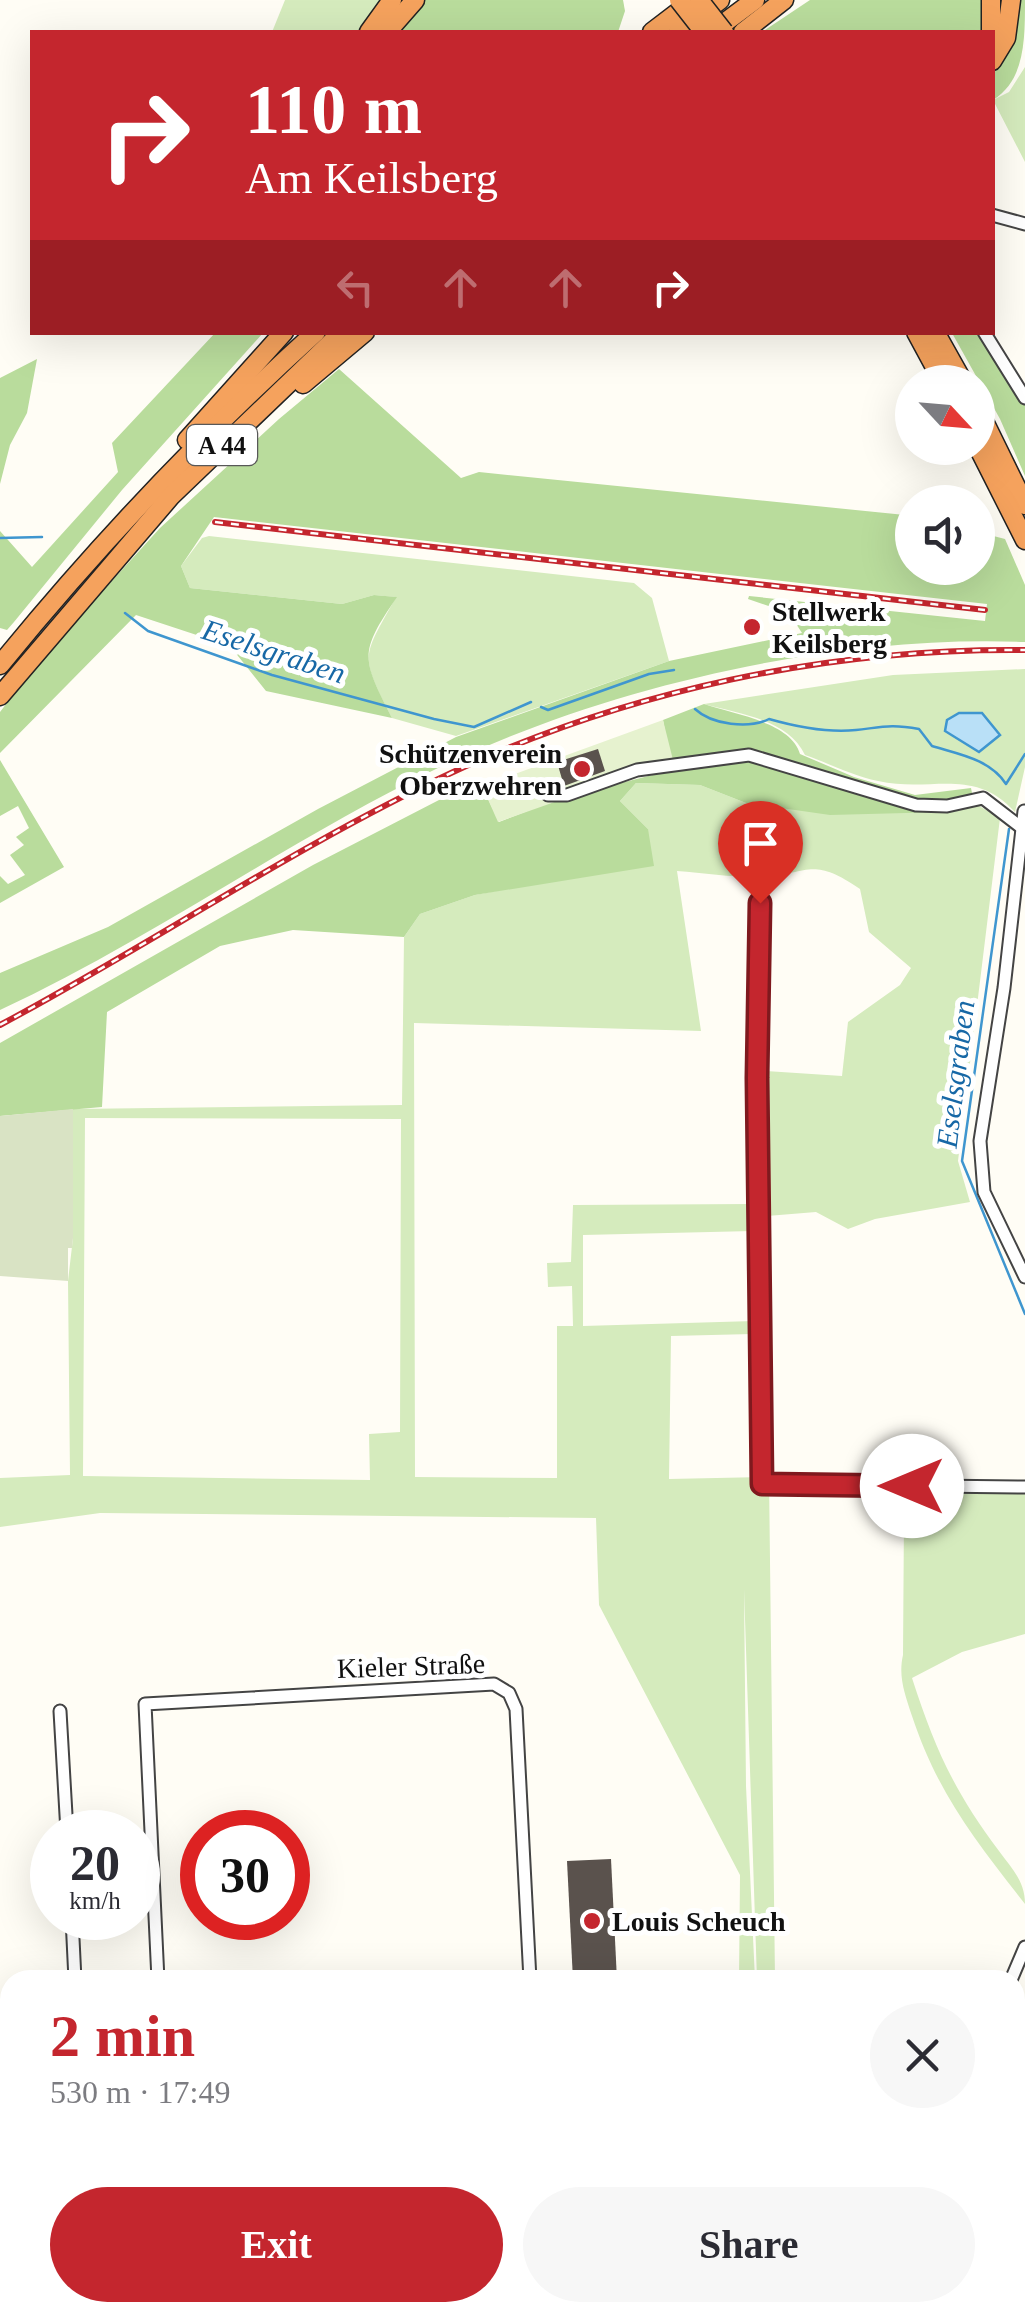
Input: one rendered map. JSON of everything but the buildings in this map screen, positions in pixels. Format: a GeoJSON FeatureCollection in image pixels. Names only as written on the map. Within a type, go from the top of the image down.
{"type":"FeatureCollection","features":[{"type":"Feature","properties":{"kind":"highway"},"geometry":{"type":"LineString","coordinates":[[370,30],[392,0]]}},
{"type":"Feature","properties":{"kind":"highway"},"geometry":{"type":"LineString","coordinates":[[389,30],[415,0]]}},
{"type":"Feature","properties":{"kind":"highway"},"geometry":{"type":"LineString","coordinates":[[678,0],[702,30]]}},
{"type":"Feature","properties":{"kind":"highway"},"geometry":{"type":"LineString","coordinates":[[655,30],[697,0],[722,30]]}},
{"type":"Feature","properties":{"kind":"highway"},"geometry":{"type":"LineString","coordinates":[[681,30],[720,0]]}},
{"type":"Feature","properties":{"kind":"highway"},"geometry":{"type":"LineString","coordinates":[[716,30],[761,6],[788,0]]}},
{"type":"Feature","properties":{"kind":"highway"},"geometry":{"type":"LineString","coordinates":[[990,0],[991,30]]}},
{"type":"Feature","properties":{"kind":"highway"},"geometry":{"type":"LineString","coordinates":[[995,56],[1006,38],[1011,0]]}},
{"type":"Feature","properties":{"kind":"highway"},"geometry":{"type":"LineString","coordinates":[[743,30],[761,6]]}},
{"type":"Feature","properties":{"kind":"highway"},"geometry":{"type":"LineString","coordinates":[[101,560],[145,485],[284,335]]}},
{"type":"Feature","properties":{"kind":"highway","name":"A 44"},"geometry":{"type":"LineString","coordinates":[[0,696],[101,560],[193,448],[313,335]]}},
{"type":"Feature","properties":{"kind":"highway","name":"A 44"},"geometry":{"type":"LineString","coordinates":[[0,665],[101,560],[339,335]]}},
{"type":"Feature","properties":{"kind":"highway"},"geometry":{"type":"LineString","coordinates":[[101,560],[361,335]]}},
{"type":"Feature","properties":{"kind":"highway"},"geometry":{"type":"LineString","coordinates":[[333,358],[371,335]]}},
{"type":"Feature","properties":{"kind":"highway"},"geometry":{"type":"LineString","coordinates":[[918,335],[934,365]]}},
{"type":"Feature","properties":{"kind":"highway"},"geometry":{"type":"LineString","coordinates":[[937,335],[953,365]]}},
{"type":"Feature","properties":{"kind":"highway"},"geometry":{"type":"LineString","coordinates":[[995,443],[1025,504]]}},
{"type":"Feature","properties":{"kind":"highway"},"geometry":{"type":"LineString","coordinates":[[987,465],[1025,540]]}},
{"type":"Feature","properties":{"kind":"street"},"geometry":{"type":"LineString","coordinates":[[995,216],[1025,224]]}},
{"type":"Feature","properties":{"kind":"street"},"geometry":{"type":"LineString","coordinates":[[986,335],[1025,398]]}},
{"type":"Feature","properties":{"kind":"street"},"geometry":{"type":"LineString","coordinates":[[548,795],[566,795],[636,770],[749,755],[916,805],[947,806],[983,798],[1022,828]]}},
{"type":"Feature","properties":{"kind":"street"},"geometry":{"type":"LineString","coordinates":[[1024,811],[1004,988],[980,1141],[984,1192],[1025,1277]]}},
{"type":"Feature","properties":{"kind":"street"},"geometry":{"type":"LineString","coordinates":[[760,903],[757,1078],[762,1484],[1025,1487]]}},
{"type":"Feature","properties":{"kind":"street","name":"Kieler Straße"},"geometry":{"type":"LineString","coordinates":[[158,1970],[146,1704],[494,1684],[509,1693],[516,1709],[529,1970]]}},
{"type":"Feature","properties":{"kind":"street"},"geometry":{"type":"LineString","coordinates":[[60,1711],[66,1810]]}},
{"type":"Feature","properties":{"kind":"street"},"geometry":{"type":"LineString","coordinates":[[73,1940],[75,1970]]}},
{"type":"Feature","properties":{"kind":"green space"},"geometry":{"type":"Polygon","coordinates":[[[285,0],[383,0],[363,30],[273,30],[285,0]]]}},
{"type":"Feature","properties":{"kind":"green space"},"geometry":{"type":"Polygon","coordinates":[[[419,0],[623,0],[625,11],[619,30],[396,30],[419,0]]]}},
{"type":"Feature","properties":{"kind":"green space"},"geometry":{"type":"Polygon","coordinates":[[[810,0],[984,0],[984,30],[765,30],[810,0]]]}},
{"type":"Feature","properties":{"kind":"green space"},"geometry":{"type":"Polygon","coordinates":[[[1019,0],[1025,0],[1021,58],[1012,82],[995,99],[995,70],[1013,40],[1019,0]]]}},
{"type":"Feature","properties":{"kind":"green space"},"geometry":{"type":"Polygon","coordinates":[[[1025,67],[1025,162],[995,104],[995,99],[1009,92],[1025,67]]]}},
{"type":"Feature","properties":{"kind":"green space"},"geometry":{"type":"Polygon","coordinates":[[[213,335],[261,335],[122,490],[7,630],[0,628],[0,531],[32,567],[118,472],[112,443],[213,335]]]}},
{"type":"Feature","properties":{"kind":"green space"},"geometry":{"type":"Polygon","coordinates":[[[953,335],[983,335],[1025,404],[1025,476],[995,410],[995,365],[970,365],[953,335]]]}},
{"type":"Feature","properties":{"kind":"green space"},"geometry":{"type":"Polygon","coordinates":[[[37,359],[27,413],[10,445],[0,484],[0,378],[37,359]]]}},
{"type":"Feature","properties":{"kind":"green space"},"geometry":{"type":"Polygon","coordinates":[[[339,369],[461,478],[479,472],[895,514],[895,585],[995,585],[995,536],[1005,539],[1025,585],[1025,642],[877,647],[801,657],[724,671],[575,713],[504,739],[382,796],[111,953],[0,1010],[0,973],[108,927],[456,737],[669,661],[802,633],[789,613],[748,599],[749,596],[985,621],[987,604],[214,517],[181,566],[190,588],[342,604],[374,595],[397,597],[376,632],[369,656],[375,682],[392,718],[266,691],[230,646],[136,615],[0,753],[0,712],[40,660],[160,528],[339,369]]]}},
{"type":"Feature","properties":{"kind":"green space"},"geometry":{"type":"Polygon","coordinates":[[[202,538],[634,583],[652,598],[669,661],[456,736],[392,718],[374,680],[371,645],[396,597],[374,595],[342,604],[190,588],[181,566],[202,538]]]}},
{"type":"Feature","properties":{"kind":"green space"},"geometry":{"type":"Polygon","coordinates":[[[1025,669],[1025,767],[1015,812],[983,789],[967,785],[898,784],[859,776],[805,755],[787,733],[775,726],[704,704],[893,675],[1025,669]]]}},
{"type":"Feature","properties":{"kind":"green space"},"geometry":{"type":"Polygon","coordinates":[[[704,704],[773,727],[794,743],[800,754],[854,777],[915,795],[971,788],[974,803],[944,812],[830,815],[746,803],[700,785],[636,783],[620,801],[648,829],[654,866],[475,895],[420,914],[404,937],[293,930],[220,946],[107,1012],[102,1107],[0,1116],[0,1043],[313,865],[439,800],[482,786],[499,822],[558,799],[672,770],[663,720],[704,704]]]}},
{"type":"Feature","properties":{"kind":"green space"},"geometry":{"type":"Polygon","coordinates":[[[663,720],[673,760],[498,822],[482,786],[663,720]]]}},
{"type":"Feature","properties":{"kind":"green space"},"geometry":{"type":"Polygon","coordinates":[[[0,760],[64,867],[0,903],[0,876],[8,884],[25,875],[10,855],[24,845],[16,837],[29,828],[18,806],[0,816],[0,760]]]}},
{"type":"Feature","properties":{"kind":"green space"},"geometry":{"type":"Polygon","coordinates":[[[636,783],[700,785],[746,803],[944,812],[974,803],[1000,818],[958,1161],[970,1202],[875,1219],[848,1229],[816,1212],[767,1216],[766,1071],[842,1076],[848,1022],[900,985],[911,968],[869,932],[860,889],[830,872],[809,870],[756,877],[677,871],[701,1031],[414,1023],[415,1477],[557,1478],[557,1326],[573,1326],[572,1286],[548,1287],[547,1263],[571,1262],[573,1205],[752,1204],[753,1231],[583,1235],[583,1326],[754,1321],[752,1334],[671,1336],[669,1479],[769,1477],[775,1970],[757,1970],[744,1589],[746,1786],[755,1970],[739,1970],[740,1875],[599,1605],[596,1518],[100,1513],[0,1527],[0,1478],[70,1475],[68,1281],[73,1238],[73,1109],[402,1105],[404,937],[420,914],[475,895],[537,883],[648,829],[620,801],[636,783]],[[85,1118],[83,1476],[370,1480],[369,1434],[400,1432],[401,1119],[85,1118]]]}},
{"type":"Feature","properties":{"kind":"green space"},"geometry":{"type":"Polygon","coordinates":[[[73,1109],[73,1238],[72,1248],[68,1248],[68,1281],[0,1276],[0,1116],[73,1109]]]}},
{"type":"Feature","properties":{"kind":"green space"},"geometry":{"type":"Polygon","coordinates":[[[1025,1493],[1025,1634],[962,1652],[912,1678],[947,1769],[1017,1876],[1025,1904],[946,1793],[922,1744],[901,1671],[904,1515],[926,1494],[1025,1493]]]}},
{"type":"Feature","properties":{"kind":"water"},"geometry":{"type":"Polygon","coordinates":[[[959,713],[982,713],[1000,735],[979,752],[945,731],[947,720],[959,713]]]}},
{"type":"Feature","properties":{"kind":"waterway","name":"Eselsgraben"},"geometry":{"type":"LineString","coordinates":[[0,538],[42,537]]}},
{"type":"Feature","properties":{"kind":"waterway","name":"Eselsgraben"},"geometry":{"type":"LineString","coordinates":[[125,613],[148,631],[272,675],[434,719],[474,727],[531,702]]}},
{"type":"Feature","properties":{"kind":"waterway","name":"Eselsgraben"},"geometry":{"type":"LineString","coordinates":[[541,707],[548,710],[649,674],[674,670]]}},
{"type":"Feature","properties":{"kind":"waterway","name":"Eselsgraben"},"geometry":{"type":"LineString","coordinates":[[695,709],[711,719],[731,724],[769,719],[823,730],[894,726],[919,729],[932,746],[982,763],[1006,784],[1025,754]]}},
{"type":"Feature","properties":{"kind":"waterway","name":"Eselsgraben"},"geometry":{"type":"LineString","coordinates":[[1009,829],[962,1161],[1025,1314]]}},
{"type":"Feature","properties":{"kind":"railway"},"geometry":{"type":"LineString","coordinates":[[215,522],[985,610]]}},
{"type":"Feature","properties":{"kind":"railway"},"geometry":{"type":"LineString","coordinates":[[0,1025],[393,801],[519,744],[588,718],[659,697],[804,666],[951,651],[1025,650]]}},
{"type":"Feature","properties":{"kind":"place","name":"Stellwerk Keilsberg"},"geometry":{"type":"Point","coordinates":[752,627]}},
{"type":"Feature","properties":{"kind":"place","name":"Schützenverein Oberzwehren"},"geometry":{"type":"Point","coordinates":[582,769]}},
{"type":"Feature","properties":{"kind":"place","name":"Louis Scheuch"},"geometry":{"type":"Point","coordinates":[592,1921]}},
{"type":"Feature","properties":{"kind":"route"},"geometry":{"type":"LineString","coordinates":[[760,903],[757,1078],[762,1484],[912,1486]]}}]}
